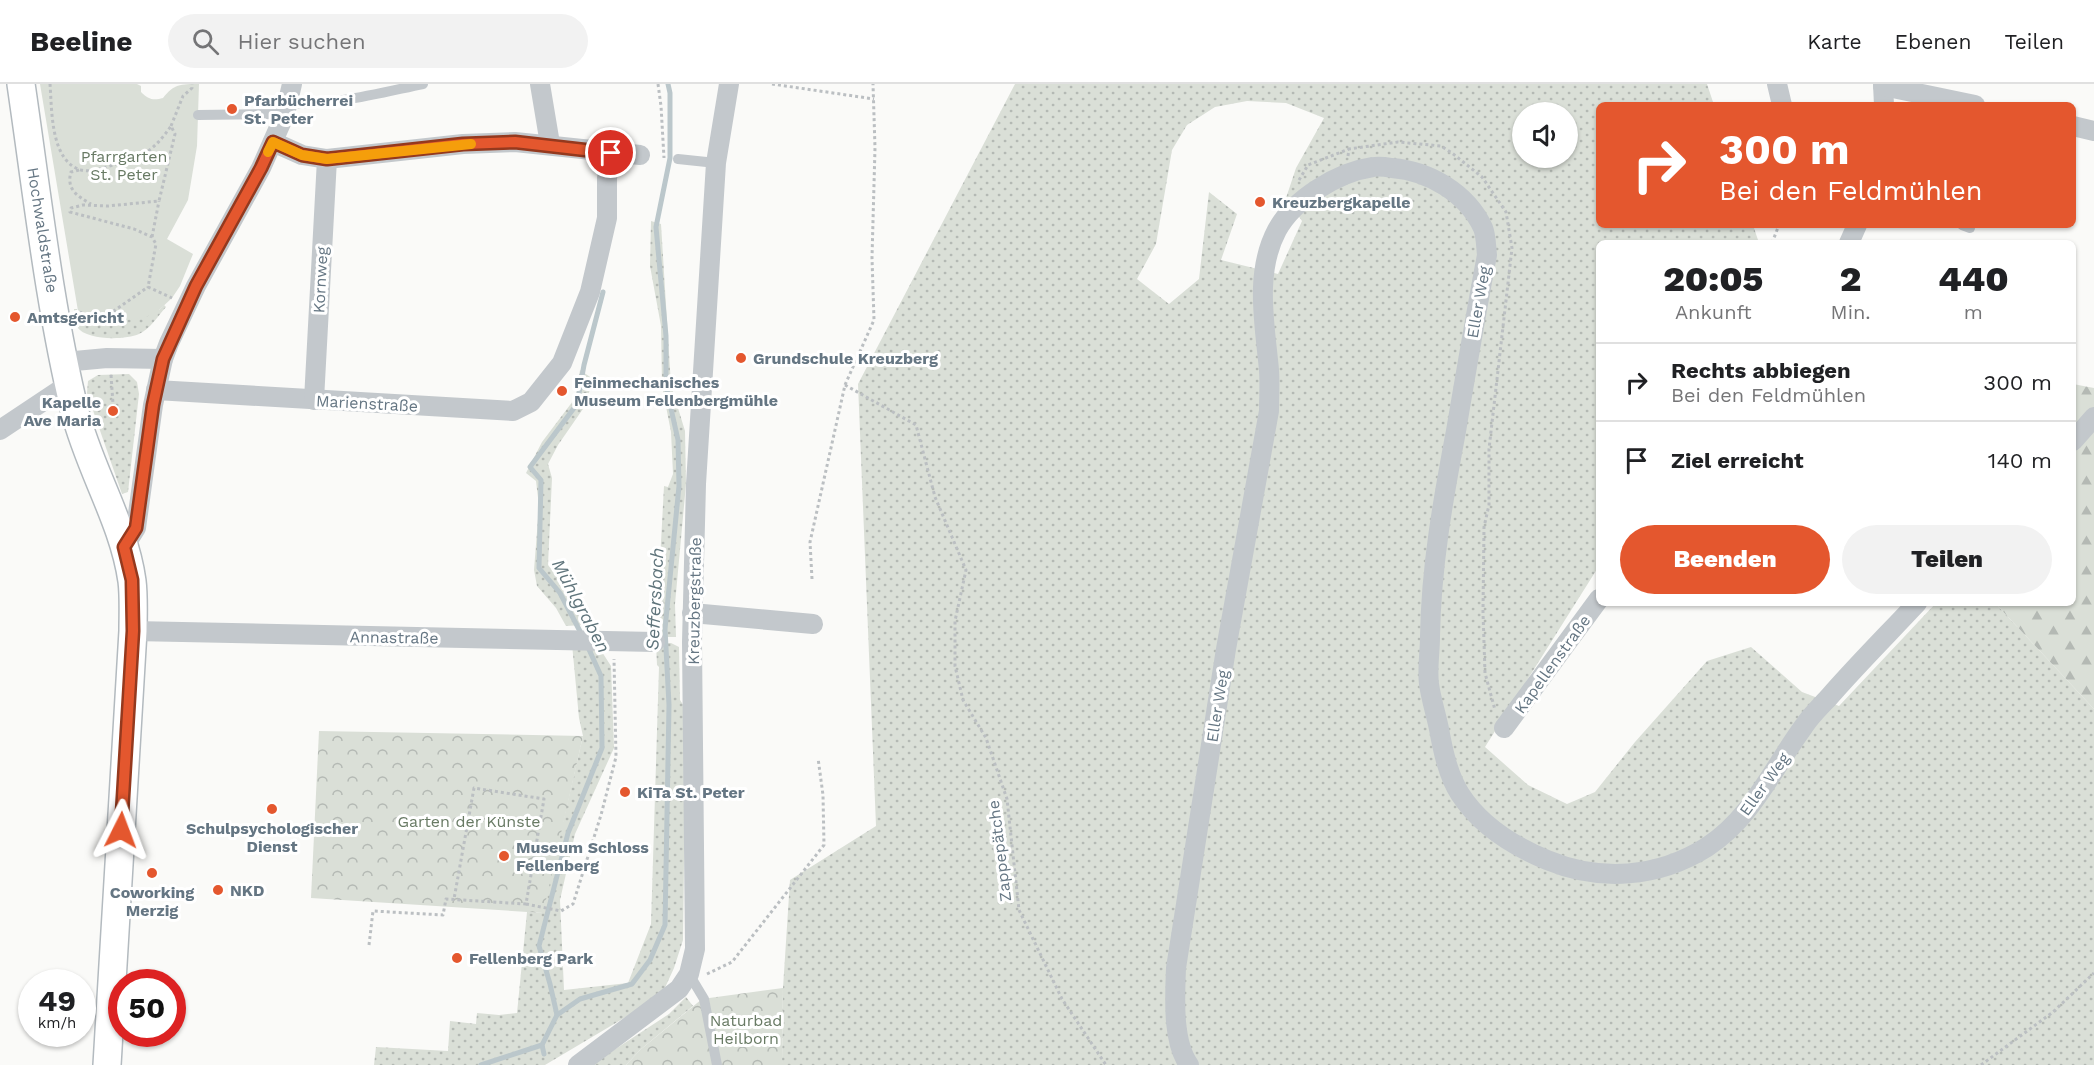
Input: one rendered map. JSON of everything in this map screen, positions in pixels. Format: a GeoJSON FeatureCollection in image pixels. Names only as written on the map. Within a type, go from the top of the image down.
{"type":"FeatureCollection","features":[{"type":"Feature","properties":{"kind":"main road","name":"Hochwaldstraße"},"geometry":{"type":"LineString","coordinates":[[21,84],[67,373],[76,415],[124,547],[132,580],[133,631],[107,1065]]}},
{"type":"Feature","properties":{"kind":"street"},"geometry":{"type":"LineString","coordinates":[[540,84],[550,144]]}},
{"type":"Feature","properties":{"kind":"street","name":"Kreuzbergstraße"},"geometry":{"type":"LineString","coordinates":[[578,1065],[679,989],[689,974],[695,949],[692,613],[696,484],[716,163],[729,84]]}},
{"type":"Feature","properties":{"kind":"street"},"geometry":{"type":"LineString","coordinates":[[1777,84],[1781,102]]}},
{"type":"Feature","properties":{"kind":"street"},"geometry":{"type":"LineString","coordinates":[[1883,92],[1954,102]]}},
{"type":"Feature","properties":{"kind":"street"},"geometry":{"type":"LineString","coordinates":[[124,547],[136,528],[156,390],[163,359],[188,306],[261,168],[289,100]]}},
{"type":"Feature","properties":{"kind":"street"},"geometry":{"type":"LineString","coordinates":[[2076,127],[2094,131]]}},
{"type":"Feature","properties":{"kind":"street"},"geometry":{"type":"LineString","coordinates":[[273,142],[302,155],[327,159],[463,144],[515,142],[640,155]]}},
{"type":"Feature","properties":{"kind":"street","name":"Marienstraße"},"geometry":{"type":"LineString","coordinates":[[156,390],[513,411],[531,402],[559,367],[590,292],[607,218],[607,178],[611,153]]}},
{"type":"Feature","properties":{"kind":"street","name":"Kornweg"},"geometry":{"type":"LineString","coordinates":[[314,400],[327,159]]}},
{"type":"Feature","properties":{"kind":"street","name":"Eller Weg"},"geometry":{"type":"LineString","coordinates":[[1189,1065],[1179,1035],[1174,1004],[1176,968],[1226,648],[1269,411],[1269,371],[1262,318],[1262,291],[1267,259],[1277,231],[1294,208],[1317,189],[1374,166],[1406,169],[1427,176],[1452,190],[1470,207],[1484,230],[1487,255],[1436,541],[1429,682],[1450,775],[1473,811],[1492,829],[1511,842],[1565,867],[1588,872],[1638,873],[1660,869],[1686,858],[1708,846],[1731,828],[1752,804],[1804,725],[1914,606]]}},
{"type":"Feature","properties":{"kind":"street"},"geometry":{"type":"LineString","coordinates":[[0,430],[67,373],[111,358],[163,359]]}},
{"type":"Feature","properties":{"kind":"street"},"geometry":{"type":"LineString","coordinates":[[2076,438],[2094,417]]}},
{"type":"Feature","properties":{"kind":"street","name":"Kapellenstraße"},"geometry":{"type":"LineString","coordinates":[[1504,728],[1596,603]]}},
{"type":"Feature","properties":{"kind":"street"},"geometry":{"type":"LineString","coordinates":[[692,613],[813,624]]}},
{"type":"Feature","properties":{"kind":"street","name":"Annastraße"},"geometry":{"type":"LineString","coordinates":[[133,631],[655,642]]}},
{"type":"Feature","properties":{"kind":"lane"},"geometry":{"type":"LineString","coordinates":[[198,115],[289,100],[304,104],[423,84]]}},
{"type":"Feature","properties":{"kind":"lane"},"geometry":{"type":"LineString","coordinates":[[678,159],[716,163]]}},
{"type":"Feature","properties":{"kind":"lane"},"geometry":{"type":"LineString","coordinates":[[689,974],[704,999],[717,1065]]}},
{"type":"Feature","properties":{"kind":"path"},"geometry":{"type":"LineString","coordinates":[[50,84],[55,140],[70,164],[81,170]]}},
{"type":"Feature","properties":{"kind":"path"},"geometry":{"type":"LineString","coordinates":[[93,205],[72,189],[69,181],[71,172],[98,171],[148,153],[160,142],[171,126],[183,96],[192,88],[192,84]]}},
{"type":"Feature","properties":{"kind":"path"},"geometry":{"type":"LineString","coordinates":[[658,84],[663,158]]}},
{"type":"Feature","properties":{"kind":"path"},"geometry":{"type":"LineString","coordinates":[[772,84],[874,99]]}},
{"type":"Feature","properties":{"kind":"path"},"geometry":{"type":"LineString","coordinates":[[812,579],[810,542],[844,385],[874,320],[873,84]]}},
{"type":"Feature","properties":{"kind":"path"},"geometry":{"type":"LineString","coordinates":[[152,237],[175,134],[171,126]]}},
{"type":"Feature","properties":{"kind":"path"},"geometry":{"type":"LineString","coordinates":[[80,312],[89,318],[111,313],[148,287],[156,244],[152,237],[134,229],[70,212],[71,208],[83,205],[108,206],[159,201]]}},
{"type":"Feature","properties":{"kind":"path"},"geometry":{"type":"LineString","coordinates":[[148,287],[188,306]]}},
{"type":"Feature","properties":{"kind":"path"},"geometry":{"type":"LineString","coordinates":[[111,358],[113,404]]}},
{"type":"Feature","properties":{"kind":"path","name":"Zappepätche"},"geometry":{"type":"LineString","coordinates":[[844,385],[916,425],[935,497],[966,570],[955,621],[955,666],[963,700],[986,738],[1007,799],[1019,910],[1062,999],[1106,1065]]}},
{"type":"Feature","properties":{"kind":"path"},"geometry":{"type":"LineString","coordinates":[[369,945],[373,911],[443,915],[446,899],[526,904],[561,911],[573,904],[601,815],[616,757],[606,642]]}},
{"type":"Feature","properties":{"kind":"path"},"geometry":{"type":"LineString","coordinates":[[689,974],[701,978],[732,963],[824,845],[823,795],[818,758]]}},
{"type":"Feature","properties":{"kind":"path"},"geometry":{"type":"LineString","coordinates":[[454,899],[474,788],[544,799],[526,904]]}},
{"type":"Feature","properties":{"kind":"path"},"geometry":{"type":"LineString","coordinates":[[1981,1065],[2053,1012],[2094,973]]}},
{"type":"Feature","properties":{"kind":"green space","name":"Pfarrgarten St. Peter"},"geometry":{"type":"Polygon","coordinates":[[[40,84],[137,84],[141,86],[141,92],[151,99],[156,99],[163,98],[178,86],[199,84],[197,146],[188,200],[167,239],[193,254],[180,286],[172,298],[159,310],[146,317],[103,323],[79,317],[40,84]]]}},
{"type":"Feature","properties":{"kind":"green space"},"geometry":{"type":"Polygon","coordinates":[[[1015,84],[1707,84],[1713,102],[1596,102],[1596,228],[1754,228],[1758,240],[1596,240],[1596,571],[1485,747],[1528,785],[1567,804],[1595,792],[1635,742],[1707,661],[1751,647],[1802,692],[1839,706],[1933,606],[1998,606],[2094,709],[2094,1065],[782,1065],[783,988],[790,880],[876,826],[858,384],[1015,84]],[[1247,101],[1215,107],[1187,125],[1172,150],[1156,244],[1137,279],[1169,304],[1199,279],[1209,192],[1237,214],[1221,260],[1278,274],[1302,221],[1286,198],[1296,168],[1324,118],[1286,103],[1247,101]]]}},
{"type":"Feature","properties":{"kind":"green space"},"geometry":{"type":"Polygon","coordinates":[[[651,221],[661,224],[671,385],[685,431],[686,484],[675,604],[676,637],[656,637],[664,486],[668,487],[673,474],[671,432],[662,386],[661,326],[650,266],[651,221]]]}},
{"type":"Feature","properties":{"kind":"green space"},"geometry":{"type":"Polygon","coordinates":[[[164,305],[166,307],[150,326],[133,336],[97,337],[82,332],[75,323],[74,309],[77,309],[79,317],[159,310],[164,305]]]}},
{"type":"Feature","properties":{"kind":"green space"},"geometry":{"type":"Polygon","coordinates":[[[580,370],[593,379],[585,406],[548,464],[552,478],[548,565],[565,587],[583,625],[566,626],[556,608],[537,586],[534,570],[539,506],[536,481],[526,473],[542,442],[576,397],[580,370]]]}},
{"type":"Feature","properties":{"kind":"green space"},"geometry":{"type":"Polygon","coordinates":[[[129,374],[137,382],[139,394],[128,492],[122,494],[87,393],[88,381],[98,375],[129,374]]]}},
{"type":"Feature","properties":{"kind":"green space"},"geometry":{"type":"Polygon","coordinates":[[[2076,385],[2094,388],[2094,709],[1998,606],[2076,606],[2076,385]]]}},
{"type":"Feature","properties":{"kind":"green space"},"geometry":{"type":"Polygon","coordinates":[[[591,643],[602,652],[611,666],[614,748],[575,834],[560,900],[564,990],[628,983],[651,924],[659,667],[656,643],[671,643],[679,647],[680,700],[686,709],[683,940],[663,992],[646,1005],[545,1065],[374,1065],[376,1047],[448,1051],[450,1021],[476,1024],[477,1013],[499,1015],[517,1013],[527,912],[542,913],[583,736],[579,718],[572,644],[591,643]]]}},
{"type":"Feature","properties":{"kind":"green space","name":"Garten der Künste"},"geometry":{"type":"Polygon","coordinates":[[[319,731],[583,736],[543,913],[311,898],[319,731]]]}},
{"type":"Feature","properties":{"kind":"green space","name":"Naturbad Heilborn"},"geometry":{"type":"Polygon","coordinates":[[[783,988],[782,1065],[626,1065],[640,1050],[702,999],[783,988]]]}},
{"type":"Feature","properties":{"kind":"green space"},"geometry":{"type":"Polygon","coordinates":[[[686,997],[693,1006],[640,1050],[626,1065],[591,1065],[669,1014],[686,997]]]}},
{"type":"Feature","properties":{"kind":"waterway","name":"Seffersbach"},"geometry":{"type":"LineString","coordinates":[[544,1054],[542,1045],[557,1015],[580,999],[632,984],[650,960],[665,925],[669,705],[665,629],[679,486],[678,440],[666,386],[666,336],[656,227],[670,158],[668,84]]}},
{"type":"Feature","properties":{"kind":"waterway","name":"Mühlgraben"},"geometry":{"type":"LineString","coordinates":[[583,637],[560,593],[539,568],[541,480],[530,467],[577,404],[584,365],[603,292]]}},
{"type":"Feature","properties":{"kind":"waterway","name":"Mühlgraben"},"geometry":{"type":"LineString","coordinates":[[557,1015],[539,946],[568,833],[602,748],[601,676],[587,645]]}},
{"type":"Feature","properties":{"kind":"waterway"},"geometry":{"type":"LineString","coordinates":[[481,1065],[542,1045]]}},
{"type":"Feature","properties":{"kind":"slow traffic"},"geometry":{"type":"LineString","coordinates":[[268,152],[273,142],[302,155],[327,159],[471,144]]}},
{"type":"Feature","properties":{"kind":"place","name":"Pfarbücherrei St. Peter"},"geometry":{"type":"Point","coordinates":[232,109]}},
{"type":"Feature","properties":{"kind":"place","name":"Kreuzbergkapelle"},"geometry":{"type":"Point","coordinates":[1260,202]}},
{"type":"Feature","properties":{"kind":"place","name":"Amtsgericht"},"geometry":{"type":"Point","coordinates":[15,317]}},
{"type":"Feature","properties":{"kind":"place","name":"Grundschule Kreuzberg"},"geometry":{"type":"Point","coordinates":[741,358]}},
{"type":"Feature","properties":{"kind":"place","name":"Feinmechanisches Museum Fellenbergmühle"},"geometry":{"type":"Point","coordinates":[562,391]}},
{"type":"Feature","properties":{"kind":"place","name":"Kapelle Ave Maria"},"geometry":{"type":"Point","coordinates":[113,411]}},
{"type":"Feature","properties":{"kind":"place","name":"KiTa St. Peter"},"geometry":{"type":"Point","coordinates":[625,792]}},
{"type":"Feature","properties":{"kind":"place","name":"Schulpsychologischer Dienst"},"geometry":{"type":"Point","coordinates":[272,809]}},
{"type":"Feature","properties":{"kind":"place","name":"Museum Schloss Fellenberg"},"geometry":{"type":"Point","coordinates":[504,856]}},
{"type":"Feature","properties":{"kind":"place","name":"Coworking Merzig"},"geometry":{"type":"Point","coordinates":[152,873]}},
{"type":"Feature","properties":{"kind":"place","name":"NKD"},"geometry":{"type":"Point","coordinates":[218,890]}},
{"type":"Feature","properties":{"kind":"place","name":"Fellenberg Park"},"geometry":{"type":"Point","coordinates":[457,958]}},
{"type":"Feature","properties":{"kind":"route"},"geometry":{"type":"LineString","coordinates":[[121,830],[133,631],[132,580],[124,547],[136,528],[156,390],[169,343],[196,286],[273,142],[302,155],[327,159],[463,144],[515,142],[550,144],[611,153]]}}]}
